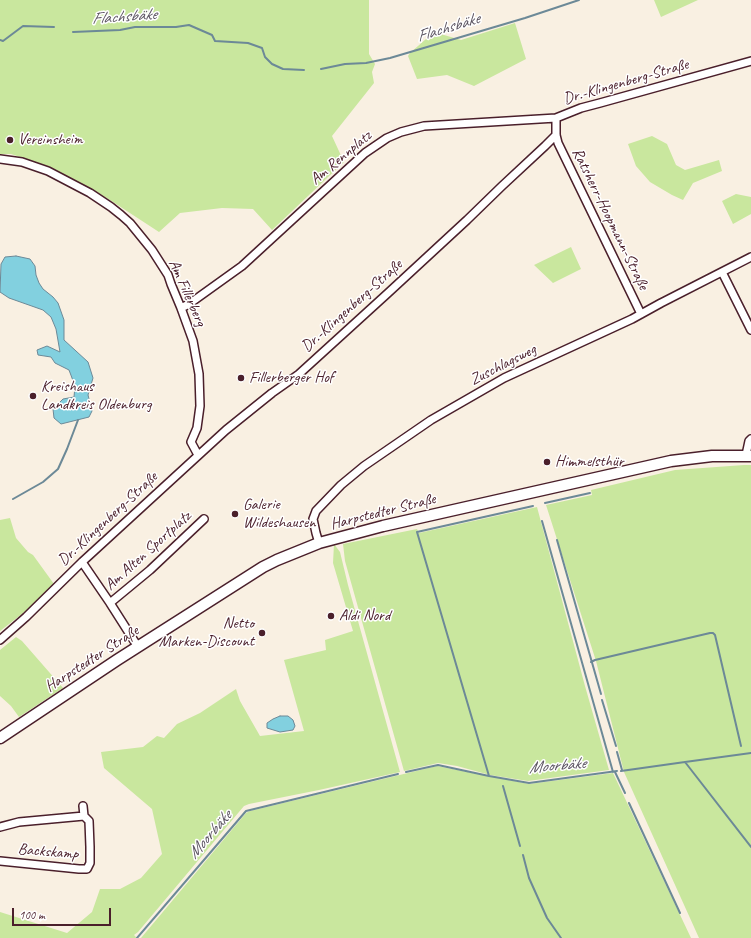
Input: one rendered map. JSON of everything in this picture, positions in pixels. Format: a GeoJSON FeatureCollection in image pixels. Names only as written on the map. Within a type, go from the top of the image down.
{"type":"FeatureCollection","features":[{"type":"Feature","properties":{"kind":"main road","name":"Harpstedter Straße"},"geometry":{"type":"LineString","coordinates":[[0,738],[263,567],[319,543],[383,526],[670,461],[712,456],[748,456]]}},
{"type":"Feature","properties":{"kind":"street","name":"Dr.-Klingenberg-Straße"},"geometry":{"type":"LineString","coordinates":[[0,640],[198,455],[272,393],[300,374],[461,225],[556,135],[556,118],[580,108],[751,61]]}},
{"type":"Feature","properties":{"kind":"street","name":"Am Rennplatz"},"geometry":{"type":"LineString","coordinates":[[181,308],[189,304],[242,266],[365,153],[387,138],[401,132],[424,126],[556,118]]}},
{"type":"Feature","properties":{"kind":"street","name":"Ratsherr-Hoopmann-Straße"},"geometry":{"type":"LineString","coordinates":[[556,135],[558,143],[641,314]]}},
{"type":"Feature","properties":{"kind":"street","name":"Am Fillerberg"},"geometry":{"type":"LineString","coordinates":[[0,159],[22,162],[48,171],[90,194],[111,207],[130,223],[152,250],[168,276],[193,341],[199,374],[200,406],[197,428],[192,442],[198,455]]}},
{"type":"Feature","properties":{"kind":"street","name":"Zuschlagsweg"},"geometry":{"type":"LineString","coordinates":[[319,543],[313,519],[316,511],[341,485],[370,462],[431,420],[504,378],[632,319],[751,257]]}},
{"type":"Feature","properties":{"kind":"street"},"geometry":{"type":"LineString","coordinates":[[722,272],[751,330]]}},
{"type":"Feature","properties":{"kind":"street"},"geometry":{"type":"LineString","coordinates":[[748,456],[749,441],[751,439]]}},
{"type":"Feature","properties":{"kind":"street","name":"Am Alten Sportplatz"},"geometry":{"type":"LineString","coordinates":[[110,603],[150,570],[204,519]]}},
{"type":"Feature","properties":{"kind":"street","name":"Am Alten Sportplatz"},"geometry":{"type":"LineString","coordinates":[[82,562],[138,647]]}},
{"type":"Feature","properties":{"kind":"street","name":"Backskamp"},"geometry":{"type":"LineString","coordinates":[[0,861],[87,869],[90,863],[90,827],[84,816],[83,806]]}},
{"type":"Feature","properties":{"kind":"street","name":"Backskamp"},"geometry":{"type":"LineString","coordinates":[[0,827],[19,822],[84,816]]}},
{"type":"Feature","properties":{"kind":"green space"},"geometry":{"type":"Polygon","coordinates":[[[0,0],[369,0],[369,54],[375,64],[372,72],[374,83],[332,136],[344,162],[272,230],[253,209],[222,208],[180,213],[159,232],[92,189],[50,167],[11,154],[0,154],[0,0]]]}},
{"type":"Feature","properties":{"kind":"green space"},"geometry":{"type":"Polygon","coordinates":[[[654,0],[698,0],[661,17],[654,0]]]}},
{"type":"Feature","properties":{"kind":"green space"},"geometry":{"type":"Polygon","coordinates":[[[515,23],[526,59],[474,86],[447,75],[417,79],[408,56],[434,32],[461,40],[515,23]]]}},
{"type":"Feature","properties":{"kind":"green space"},"geometry":{"type":"Polygon","coordinates":[[[652,136],[667,144],[676,165],[685,170],[719,160],[722,171],[693,183],[683,200],[672,195],[650,182],[636,166],[628,144],[652,136]]]}},
{"type":"Feature","properties":{"kind":"green space"},"geometry":{"type":"Polygon","coordinates":[[[736,194],[751,197],[751,214],[733,224],[722,201],[736,194]]]}},
{"type":"Feature","properties":{"kind":"green space"},"geometry":{"type":"Polygon","coordinates":[[[571,247],[581,269],[553,283],[534,265],[571,247]]]}},
{"type":"Feature","properties":{"kind":"green space"},"geometry":{"type":"Polygon","coordinates":[[[751,465],[751,938],[699,938],[624,772],[596,661],[546,505],[592,495],[591,490],[675,470],[751,465]]]}},
{"type":"Feature","properties":{"kind":"green space"},"geometry":{"type":"Polygon","coordinates":[[[537,507],[609,770],[528,781],[490,775],[457,766],[438,763],[404,771],[345,561],[343,544],[417,529],[419,533],[537,507]]]}},
{"type":"Feature","properties":{"kind":"green space"},"geometry":{"type":"Polygon","coordinates":[[[10,518],[16,538],[28,552],[33,555],[54,584],[27,610],[0,631],[0,520],[10,518]]]}},
{"type":"Feature","properties":{"kind":"green space"},"geometry":{"type":"Polygon","coordinates":[[[334,544],[340,552],[400,772],[244,806],[134,935],[137,938],[0,938],[0,912],[67,933],[92,912],[100,889],[120,889],[141,878],[162,854],[152,809],[104,768],[101,752],[143,747],[157,736],[164,738],[177,724],[200,713],[236,689],[240,701],[260,736],[304,731],[284,660],[326,650],[325,640],[353,631],[333,563],[334,544]]]}},
{"type":"Feature","properties":{"kind":"green space"},"geometry":{"type":"Polygon","coordinates":[[[16,637],[22,641],[63,688],[19,717],[11,706],[0,696],[0,650],[16,637]]]}},
{"type":"Feature","properties":{"kind":"green space"},"geometry":{"type":"Polygon","coordinates":[[[437,766],[529,784],[613,773],[691,938],[141,938],[246,813],[437,766]]]}},
{"type":"Feature","properties":{"kind":"water"},"geometry":{"type":"Polygon","coordinates":[[[16,256],[30,259],[35,266],[39,283],[43,289],[58,303],[64,320],[64,340],[88,362],[93,378],[88,395],[92,411],[89,417],[61,424],[54,418],[53,409],[63,399],[74,397],[75,386],[69,370],[55,363],[51,357],[38,355],[37,350],[47,346],[60,352],[56,329],[51,317],[43,310],[9,298],[0,292],[1,264],[5,257],[16,256]]]}},
{"type":"Feature","properties":{"kind":"water"},"geometry":{"type":"Polygon","coordinates":[[[280,716],[288,716],[293,720],[295,726],[293,730],[280,732],[267,728],[267,723],[280,716]]]}},
{"type":"Feature","properties":{"kind":"waterway","name":"Flachsbäke"},"geometry":{"type":"LineString","coordinates":[[321,69],[390,58],[525,18],[579,0]]}},
{"type":"Feature","properties":{"kind":"waterway","name":"Flachsbäke"},"geometry":{"type":"LineString","coordinates":[[73,32],[120,30],[135,27],[176,27],[189,25],[212,35],[215,41],[248,43],[262,48],[265,57],[272,64],[283,69],[304,70]]}},
{"type":"Feature","properties":{"kind":"waterway","name":"Flachsbäke"},"geometry":{"type":"LineString","coordinates":[[0,40],[3,41],[23,26],[54,27]]}},
{"type":"Feature","properties":{"kind":"waterway"},"geometry":{"type":"LineString","coordinates":[[13,499],[43,482],[58,469],[78,420]]}},
{"type":"Feature","properties":{"kind":"waterway"},"geometry":{"type":"LineString","coordinates":[[545,503],[590,493]]}},
{"type":"Feature","properties":{"kind":"waterway"},"geometry":{"type":"LineString","coordinates":[[489,776],[417,532],[533,506]]}},
{"type":"Feature","properties":{"kind":"waterway"},"geometry":{"type":"LineString","coordinates":[[542,521],[613,772]]}},
{"type":"Feature","properties":{"kind":"waterway"},"geometry":{"type":"LineString","coordinates":[[557,540],[601,694]]}},
{"type":"Feature","properties":{"kind":"waterway"},"geometry":{"type":"LineString","coordinates":[[591,662],[713,633],[715,635],[741,746]]}},
{"type":"Feature","properties":{"kind":"waterway"},"geometry":{"type":"LineString","coordinates":[[602,700],[616,746]]}},
{"type":"Feature","properties":{"kind":"waterway"},"geometry":{"type":"LineString","coordinates":[[617,752],[622,770]]}},
{"type":"Feature","properties":{"kind":"waterway"},"geometry":{"type":"LineString","coordinates":[[685,762],[751,753]]}},
{"type":"Feature","properties":{"kind":"waterway","name":"Moorbäke"},"geometry":{"type":"LineString","coordinates":[[621,771],[685,762],[751,847]]}},
{"type":"Feature","properties":{"kind":"waterway","name":"Moorbäke"},"geometry":{"type":"LineString","coordinates":[[406,772],[438,765],[529,783],[617,771]]}},
{"type":"Feature","properties":{"kind":"waterway"},"geometry":{"type":"LineString","coordinates":[[615,772],[625,793]]}},
{"type":"Feature","properties":{"kind":"waterway","name":"Moorbäke"},"geometry":{"type":"LineString","coordinates":[[137,938],[246,811],[398,774]]}},
{"type":"Feature","properties":{"kind":"waterway"},"geometry":{"type":"LineString","coordinates":[[503,786],[520,846]]}},
{"type":"Feature","properties":{"kind":"waterway"},"geometry":{"type":"LineString","coordinates":[[629,803],[680,913]]}},
{"type":"Feature","properties":{"kind":"waterway"},"geometry":{"type":"LineString","coordinates":[[523,855],[529,878],[547,918],[561,938]]}},
{"type":"Feature","properties":{"kind":"place","name":"Vereinsheim"},"geometry":{"type":"Point","coordinates":[10,140]}},
{"type":"Feature","properties":{"kind":"place","name":"Fillerberger Hof"},"geometry":{"type":"Point","coordinates":[241,378]}},
{"type":"Feature","properties":{"kind":"place","name":"Kreishaus Landkreis Oldenburg"},"geometry":{"type":"Point","coordinates":[33,396]}},
{"type":"Feature","properties":{"kind":"place","name":"Himmelsthür"},"geometry":{"type":"Point","coordinates":[547,462]}},
{"type":"Feature","properties":{"kind":"place","name":"Galerie Wildeshausen"},"geometry":{"type":"Point","coordinates":[235,514]}},
{"type":"Feature","properties":{"kind":"place","name":"Aldi Nord"},"geometry":{"type":"Point","coordinates":[331,616]}},
{"type":"Feature","properties":{"kind":"place","name":"Netto Marken-Discount"},"geometry":{"type":"Point","coordinates":[262,633]}}]}
